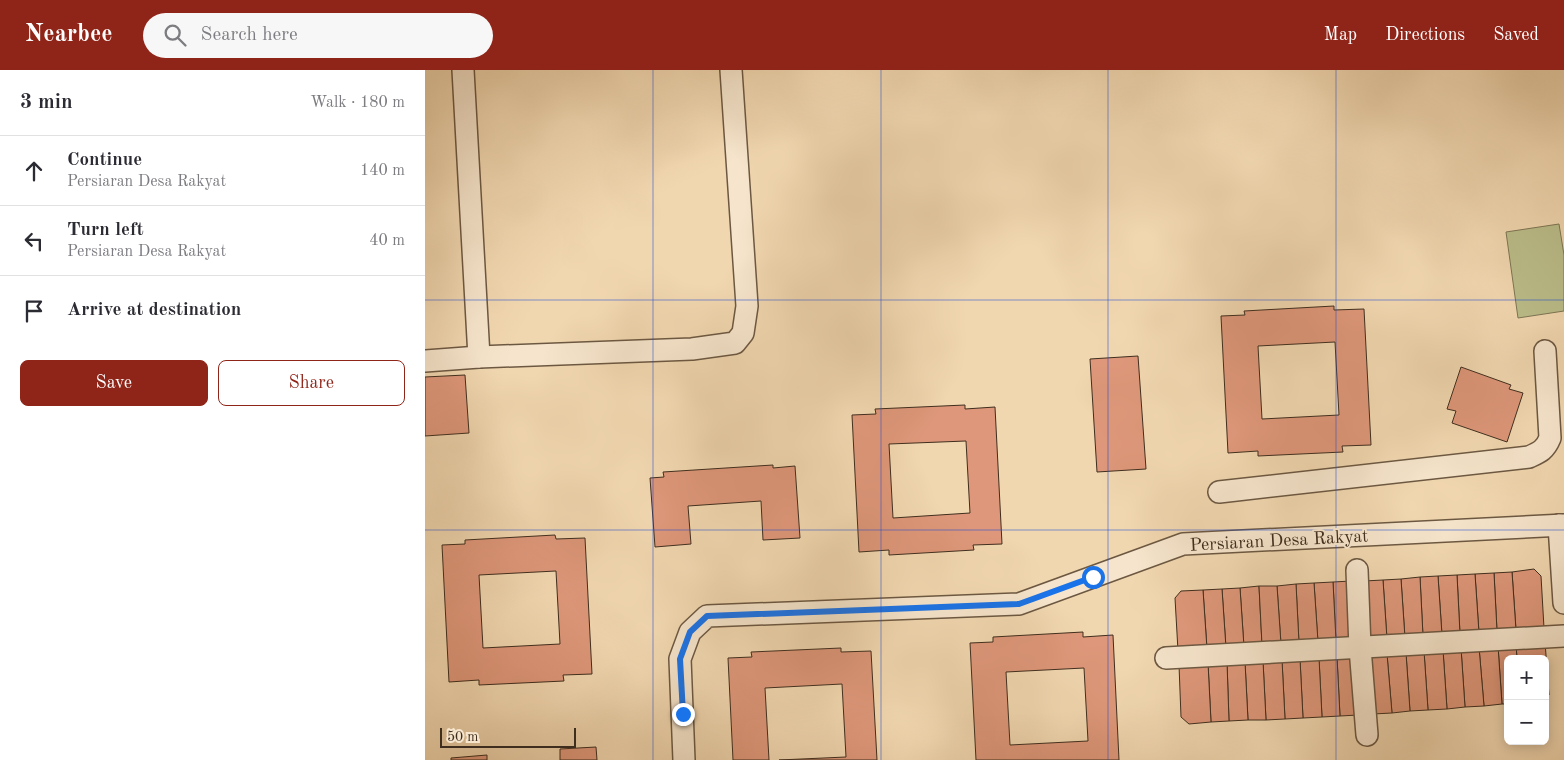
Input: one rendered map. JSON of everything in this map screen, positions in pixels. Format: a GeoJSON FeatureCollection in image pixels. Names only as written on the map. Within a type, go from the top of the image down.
{"type":"FeatureCollection","features":[{"type":"Feature","properties":{"kind":"street"},"geometry":{"type":"LineString","coordinates":[[463,70],[479,357]]}},
{"type":"Feature","properties":{"kind":"street"},"geometry":{"type":"LineString","coordinates":[[425,361],[479,357],[692,349],[735,343],[743,333],[747,306],[731,70]]}},
{"type":"Feature","properties":{"kind":"street"},"geometry":{"type":"LineString","coordinates":[[1219,492],[1529,457],[1547,446],[1550,438],[1545,351]]}},
{"type":"Feature","properties":{"kind":"street"},"geometry":{"type":"LineString","coordinates":[[1561,525],[1564,603]]}},
{"type":"Feature","properties":{"kind":"street","name":"Persiaran Desa Rakyat"},"geometry":{"type":"LineString","coordinates":[[685,760],[680,659],[690,632],[707,616],[1019,604],[1183,544],[1561,525]]}},
{"type":"Feature","properties":{"kind":"street"},"geometry":{"type":"LineString","coordinates":[[1357,570],[1360,648],[1367,735]]}},
{"type":"Feature","properties":{"kind":"street"},"geometry":{"type":"LineString","coordinates":[[1166,658],[1564,636]]}},
{"type":"Feature","properties":{"kind":"green space"},"geometry":{"type":"Polygon","coordinates":[[[1559,224],[1564,255],[1564,311],[1518,318],[1506,232],[1559,224]]]}},
{"type":"Feature","properties":{"kind":"building"},"geometry":{"type":"Polygon","coordinates":[[[1334,306],[1334,310],[1364,309],[1371,445],[1342,446],[1343,452],[1258,456],[1258,451],[1228,453],[1221,316],[1245,315],[1244,311],[1334,306]],[[1335,342],[1258,346],[1262,419],[1339,415],[1335,342]]]}},
{"type":"Feature","properties":{"kind":"building"},"geometry":{"type":"Polygon","coordinates":[[[1138,356],[1146,469],[1097,472],[1090,359],[1138,356]]]}},
{"type":"Feature","properties":{"kind":"building"},"geometry":{"type":"Polygon","coordinates":[[[1461,367],[1511,385],[1509,389],[1523,393],[1507,442],[1452,423],[1456,411],[1447,409],[1461,367]]]}},
{"type":"Feature","properties":{"kind":"building"},"geometry":{"type":"Polygon","coordinates":[[[465,375],[469,433],[425,436],[425,377],[465,375]]]}},
{"type":"Feature","properties":{"kind":"building"},"geometry":{"type":"Polygon","coordinates":[[[965,405],[965,409],[995,407],[1002,544],[973,545],[974,550],[889,555],[889,550],[859,552],[852,415],[876,414],[875,409],[965,405]],[[966,441],[889,444],[893,518],[970,513],[966,441]]]}},
{"type":"Feature","properties":{"kind":"building"},"geometry":{"type":"Polygon","coordinates":[[[773,465],[773,468],[795,466],[800,538],[763,540],[761,501],[688,506],[691,544],[655,547],[650,478],[664,477],[663,472],[773,465]]]}},
{"type":"Feature","properties":{"kind":"building"},"geometry":{"type":"Polygon","coordinates":[[[555,535],[556,539],[585,538],[592,674],[563,675],[564,681],[479,685],[479,680],[449,682],[442,545],[465,544],[465,540],[555,535]],[[556,571],[479,575],[483,648],[560,644],[556,571]]]}},
{"type":"Feature","properties":{"kind":"building"},"geometry":{"type":"Polygon","coordinates":[[[1534,569],[1541,576],[1544,628],[1516,630],[1512,572],[1534,569]]]}},
{"type":"Feature","properties":{"kind":"building"},"geometry":{"type":"Polygon","coordinates":[[[1512,572],[1516,630],[1497,631],[1494,573],[1512,572]]]}},
{"type":"Feature","properties":{"kind":"building"},"geometry":{"type":"Polygon","coordinates":[[[1494,573],[1497,631],[1479,633],[1475,574],[1494,573]]]}},
{"type":"Feature","properties":{"kind":"building"},"geometry":{"type":"Polygon","coordinates":[[[1475,574],[1479,633],[1460,634],[1457,575],[1475,574]]]}},
{"type":"Feature","properties":{"kind":"building"},"geometry":{"type":"Polygon","coordinates":[[[1457,575],[1460,634],[1442,635],[1438,576],[1457,575]]]}},
{"type":"Feature","properties":{"kind":"building"},"geometry":{"type":"Polygon","coordinates":[[[1438,576],[1442,635],[1423,636],[1420,577],[1438,576]]]}},
{"type":"Feature","properties":{"kind":"building"},"geometry":{"type":"Polygon","coordinates":[[[1420,577],[1423,636],[1405,638],[1401,579],[1420,577]]]}},
{"type":"Feature","properties":{"kind":"building"},"geometry":{"type":"Polygon","coordinates":[[[1401,579],[1405,638],[1387,639],[1383,580],[1401,579]]]}},
{"type":"Feature","properties":{"kind":"building"},"geometry":{"type":"Polygon","coordinates":[[[1383,580],[1387,639],[1368,640],[1364,581],[1383,580]]]}},
{"type":"Feature","properties":{"kind":"building"},"geometry":{"type":"Polygon","coordinates":[[[1351,581],[1355,640],[1336,641],[1333,582],[1351,581]]]}},
{"type":"Feature","properties":{"kind":"building"},"geometry":{"type":"Polygon","coordinates":[[[1333,582],[1336,641],[1318,642],[1314,583],[1333,582]]]}},
{"type":"Feature","properties":{"kind":"building"},"geometry":{"type":"Polygon","coordinates":[[[1314,583],[1318,642],[1299,643],[1296,584],[1314,583]]]}},
{"type":"Feature","properties":{"kind":"building"},"geometry":{"type":"Polygon","coordinates":[[[1296,584],[1299,643],[1281,644],[1277,586],[1296,584]]]}},
{"type":"Feature","properties":{"kind":"building"},"geometry":{"type":"Polygon","coordinates":[[[1259,586],[1262,645],[1244,647],[1240,588],[1259,586]]]}},
{"type":"Feature","properties":{"kind":"building"},"geometry":{"type":"Polygon","coordinates":[[[1259,586],[1277,586],[1281,644],[1262,645],[1259,586]]]}},
{"type":"Feature","properties":{"kind":"building"},"geometry":{"type":"Polygon","coordinates":[[[1240,588],[1244,647],[1226,648],[1222,589],[1240,588]]]}},
{"type":"Feature","properties":{"kind":"building"},"geometry":{"type":"Polygon","coordinates":[[[1222,589],[1226,648],[1207,649],[1203,590],[1222,589]]]}},
{"type":"Feature","properties":{"kind":"building"},"geometry":{"type":"Polygon","coordinates":[[[1203,590],[1207,649],[1178,651],[1175,598],[1181,591],[1203,590]]]}},
{"type":"Feature","properties":{"kind":"building"},"geometry":{"type":"Polygon","coordinates":[[[1083,632],[1083,637],[1113,635],[1119,760],[976,760],[970,643],[993,642],[993,637],[1083,632]],[[1084,668],[1006,672],[1010,745],[1088,741],[1084,668]]]}},
{"type":"Feature","properties":{"kind":"building"},"geometry":{"type":"Polygon","coordinates":[[[1545,642],[1546,655],[1517,655],[1516,644],[1545,642]]]}},
{"type":"Feature","properties":{"kind":"building"},"geometry":{"type":"Polygon","coordinates":[[[1516,644],[1517,655],[1504,655],[1504,704],[1502,704],[1498,646],[1516,644]]]}},
{"type":"Feature","properties":{"kind":"building"},"geometry":{"type":"Polygon","coordinates":[[[1498,646],[1502,704],[1484,706],[1479,647],[1498,646]]]}},
{"type":"Feature","properties":{"kind":"building"},"geometry":{"type":"Polygon","coordinates":[[[1479,647],[1484,706],[1465,707],[1461,648],[1479,647]]]}},
{"type":"Feature","properties":{"kind":"building"},"geometry":{"type":"Polygon","coordinates":[[[841,648],[841,652],[871,651],[877,760],[779,760],[846,757],[842,684],[765,688],[769,760],[733,760],[728,658],[752,657],[751,652],[841,648]]]}},
{"type":"Feature","properties":{"kind":"building"},"geometry":{"type":"Polygon","coordinates":[[[1461,648],[1465,707],[1447,709],[1443,650],[1461,648]]]}},
{"type":"Feature","properties":{"kind":"building"},"geometry":{"type":"Polygon","coordinates":[[[1443,650],[1447,709],[1428,710],[1424,651],[1443,650]]]}},
{"type":"Feature","properties":{"kind":"building"},"geometry":{"type":"Polygon","coordinates":[[[1424,651],[1428,710],[1410,711],[1406,653],[1424,651]]]}},
{"type":"Feature","properties":{"kind":"building"},"geometry":{"type":"Polygon","coordinates":[[[1406,653],[1410,711],[1392,713],[1387,654],[1406,653]]]}},
{"type":"Feature","properties":{"kind":"building"},"geometry":{"type":"Polygon","coordinates":[[[1387,654],[1392,713],[1373,714],[1369,656],[1387,654]]]}},
{"type":"Feature","properties":{"kind":"building"},"geometry":{"type":"Polygon","coordinates":[[[1356,656],[1358,715],[1340,716],[1337,657],[1356,656]]]}},
{"type":"Feature","properties":{"kind":"building"},"geometry":{"type":"Polygon","coordinates":[[[1337,657],[1340,716],[1322,717],[1319,658],[1337,657]]]}},
{"type":"Feature","properties":{"kind":"building"},"geometry":{"type":"Polygon","coordinates":[[[1319,658],[1322,717],[1303,718],[1300,659],[1319,658]]]}},
{"type":"Feature","properties":{"kind":"building"},"geometry":{"type":"Polygon","coordinates":[[[1300,659],[1303,718],[1285,719],[1282,660],[1300,659]]]}},
{"type":"Feature","properties":{"kind":"building"},"geometry":{"type":"Polygon","coordinates":[[[1282,660],[1285,719],[1266,720],[1263,661],[1282,660]]]}},
{"type":"Feature","properties":{"kind":"building"},"geometry":{"type":"Polygon","coordinates":[[[1263,661],[1266,720],[1248,720],[1245,662],[1263,661]]]}},
{"type":"Feature","properties":{"kind":"building"},"geometry":{"type":"Polygon","coordinates":[[[1227,662],[1245,662],[1248,720],[1229,721],[1227,662]]]}},
{"type":"Feature","properties":{"kind":"building"},"geometry":{"type":"Polygon","coordinates":[[[1227,662],[1229,721],[1211,722],[1208,663],[1227,662]]]}},
{"type":"Feature","properties":{"kind":"building"},"geometry":{"type":"Polygon","coordinates":[[[1208,663],[1211,722],[1189,724],[1181,717],[1179,665],[1208,663]]]}},
{"type":"Feature","properties":{"kind":"building"},"geometry":{"type":"Polygon","coordinates":[[[596,747],[597,760],[560,760],[560,749],[596,747]]]}},
{"type":"Feature","properties":{"kind":"building"},"geometry":{"type":"Polygon","coordinates":[[[487,755],[487,760],[451,760],[451,758],[487,755]]]}},
{"type":"Feature","properties":{"kind":"route"},"geometry":{"type":"LineString","coordinates":[[683,714],[680,659],[690,632],[707,616],[1019,604],[1093,577]]}}]}
